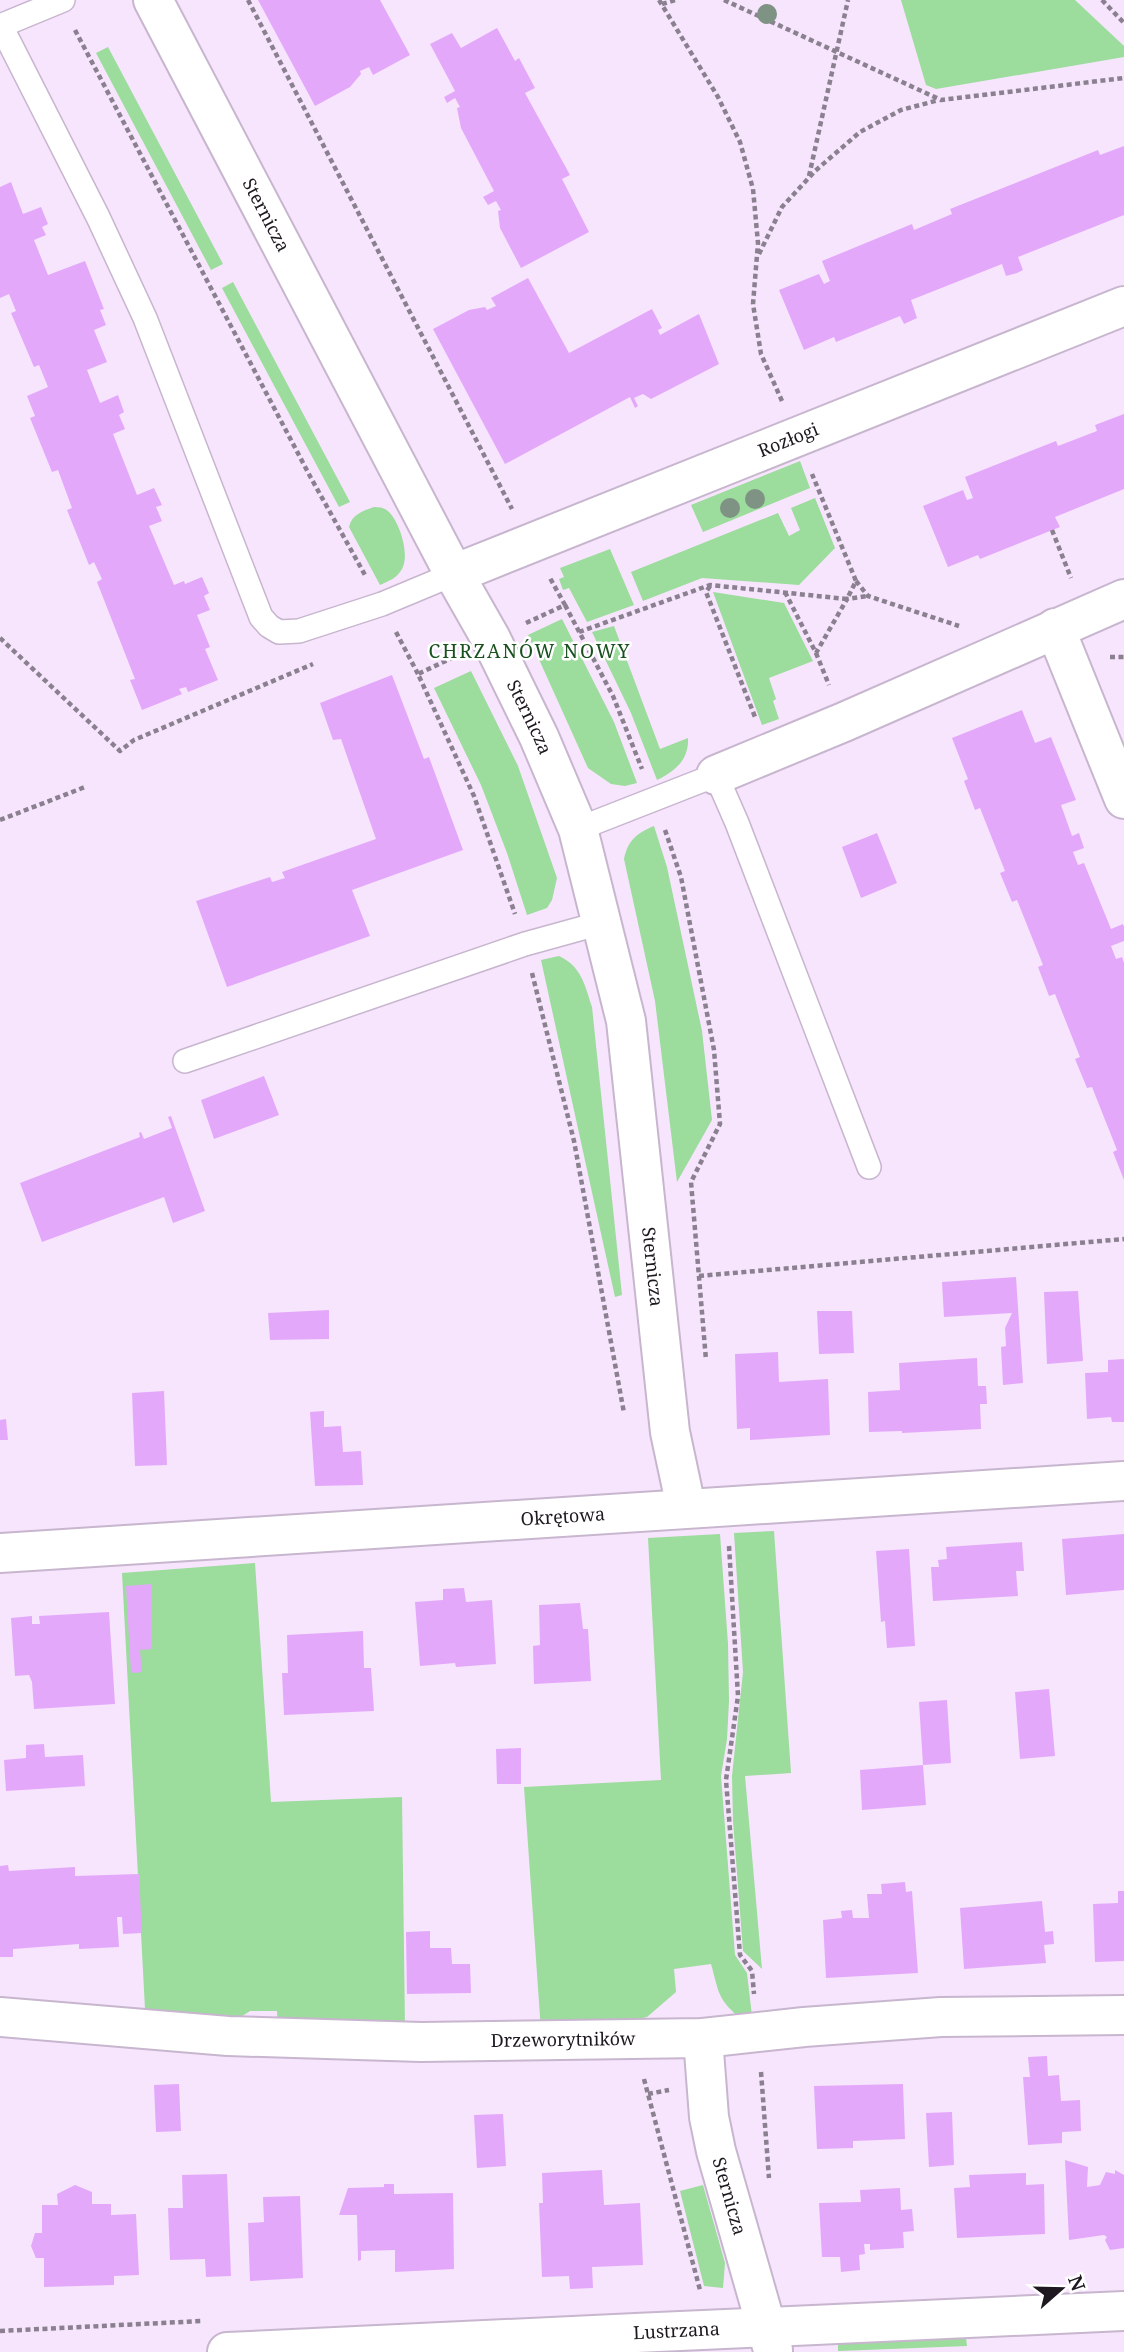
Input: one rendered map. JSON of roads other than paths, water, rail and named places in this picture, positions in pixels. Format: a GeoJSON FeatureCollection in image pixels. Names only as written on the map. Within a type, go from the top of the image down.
{"type":"FeatureCollection","features":[{"type":"Feature","properties":{"kind":"street","name":"Sternicza"},"geometry":{"type":"LineString","coordinates":[[153,0],[454,574],[491,639],[539,737],[578,829],[626,1021],[670,1432],[686,1507]]}},
{"type":"Feature","properties":{"kind":"street","name":"Rozłogi"},"geometry":{"type":"LineString","coordinates":[[454,574],[1124,306]]}},
{"type":"Feature","properties":{"kind":"street"},"geometry":{"type":"LineString","coordinates":[[716,775],[1124,599]]}},
{"type":"Feature","properties":{"kind":"street"},"geometry":{"type":"LineString","coordinates":[[1055,628],[1124,799]]}},
{"type":"Feature","properties":{"kind":"street","name":"Okrętowa"},"geometry":{"type":"LineString","coordinates":[[0,1553],[1124,1481]]}},
{"type":"Feature","properties":{"kind":"street","name":"Drzeworytników"},"geometry":{"type":"LineString","coordinates":[[0,2017],[228,2036],[421,2042],[703,2038],[804,2026],[941,2017],[1124,2015]]}},
{"type":"Feature","properties":{"kind":"street","name":"Sternicza"},"geometry":{"type":"LineString","coordinates":[[703,2038],[709,2117],[716,2151],[770,2339]]}},
{"type":"Feature","properties":{"kind":"street","name":"Lustrzana"},"geometry":{"type":"LineString","coordinates":[[227,2352],[712,2330],[770,2339],[1124,2311]]}},
{"type":"Feature","properties":{"kind":"lane"},"geometry":{"type":"LineString","coordinates":[[62,1],[0,26],[98,217],[145,318],[261,617],[279,632],[299,631],[382,604],[454,574]]}},
{"type":"Feature","properties":{"kind":"lane"},"geometry":{"type":"LineString","coordinates":[[578,829],[716,775],[737,823],[869,1167]]}},
{"type":"Feature","properties":{"kind":"lane"},"geometry":{"type":"LineString","coordinates":[[186,1061],[525,944],[601,923]]}},
{"type":"Feature","properties":{"kind":"district","name":"CHRZANÓW NOWY"},"geometry":{"type":"Point","coordinates":[530,651]}}]}
